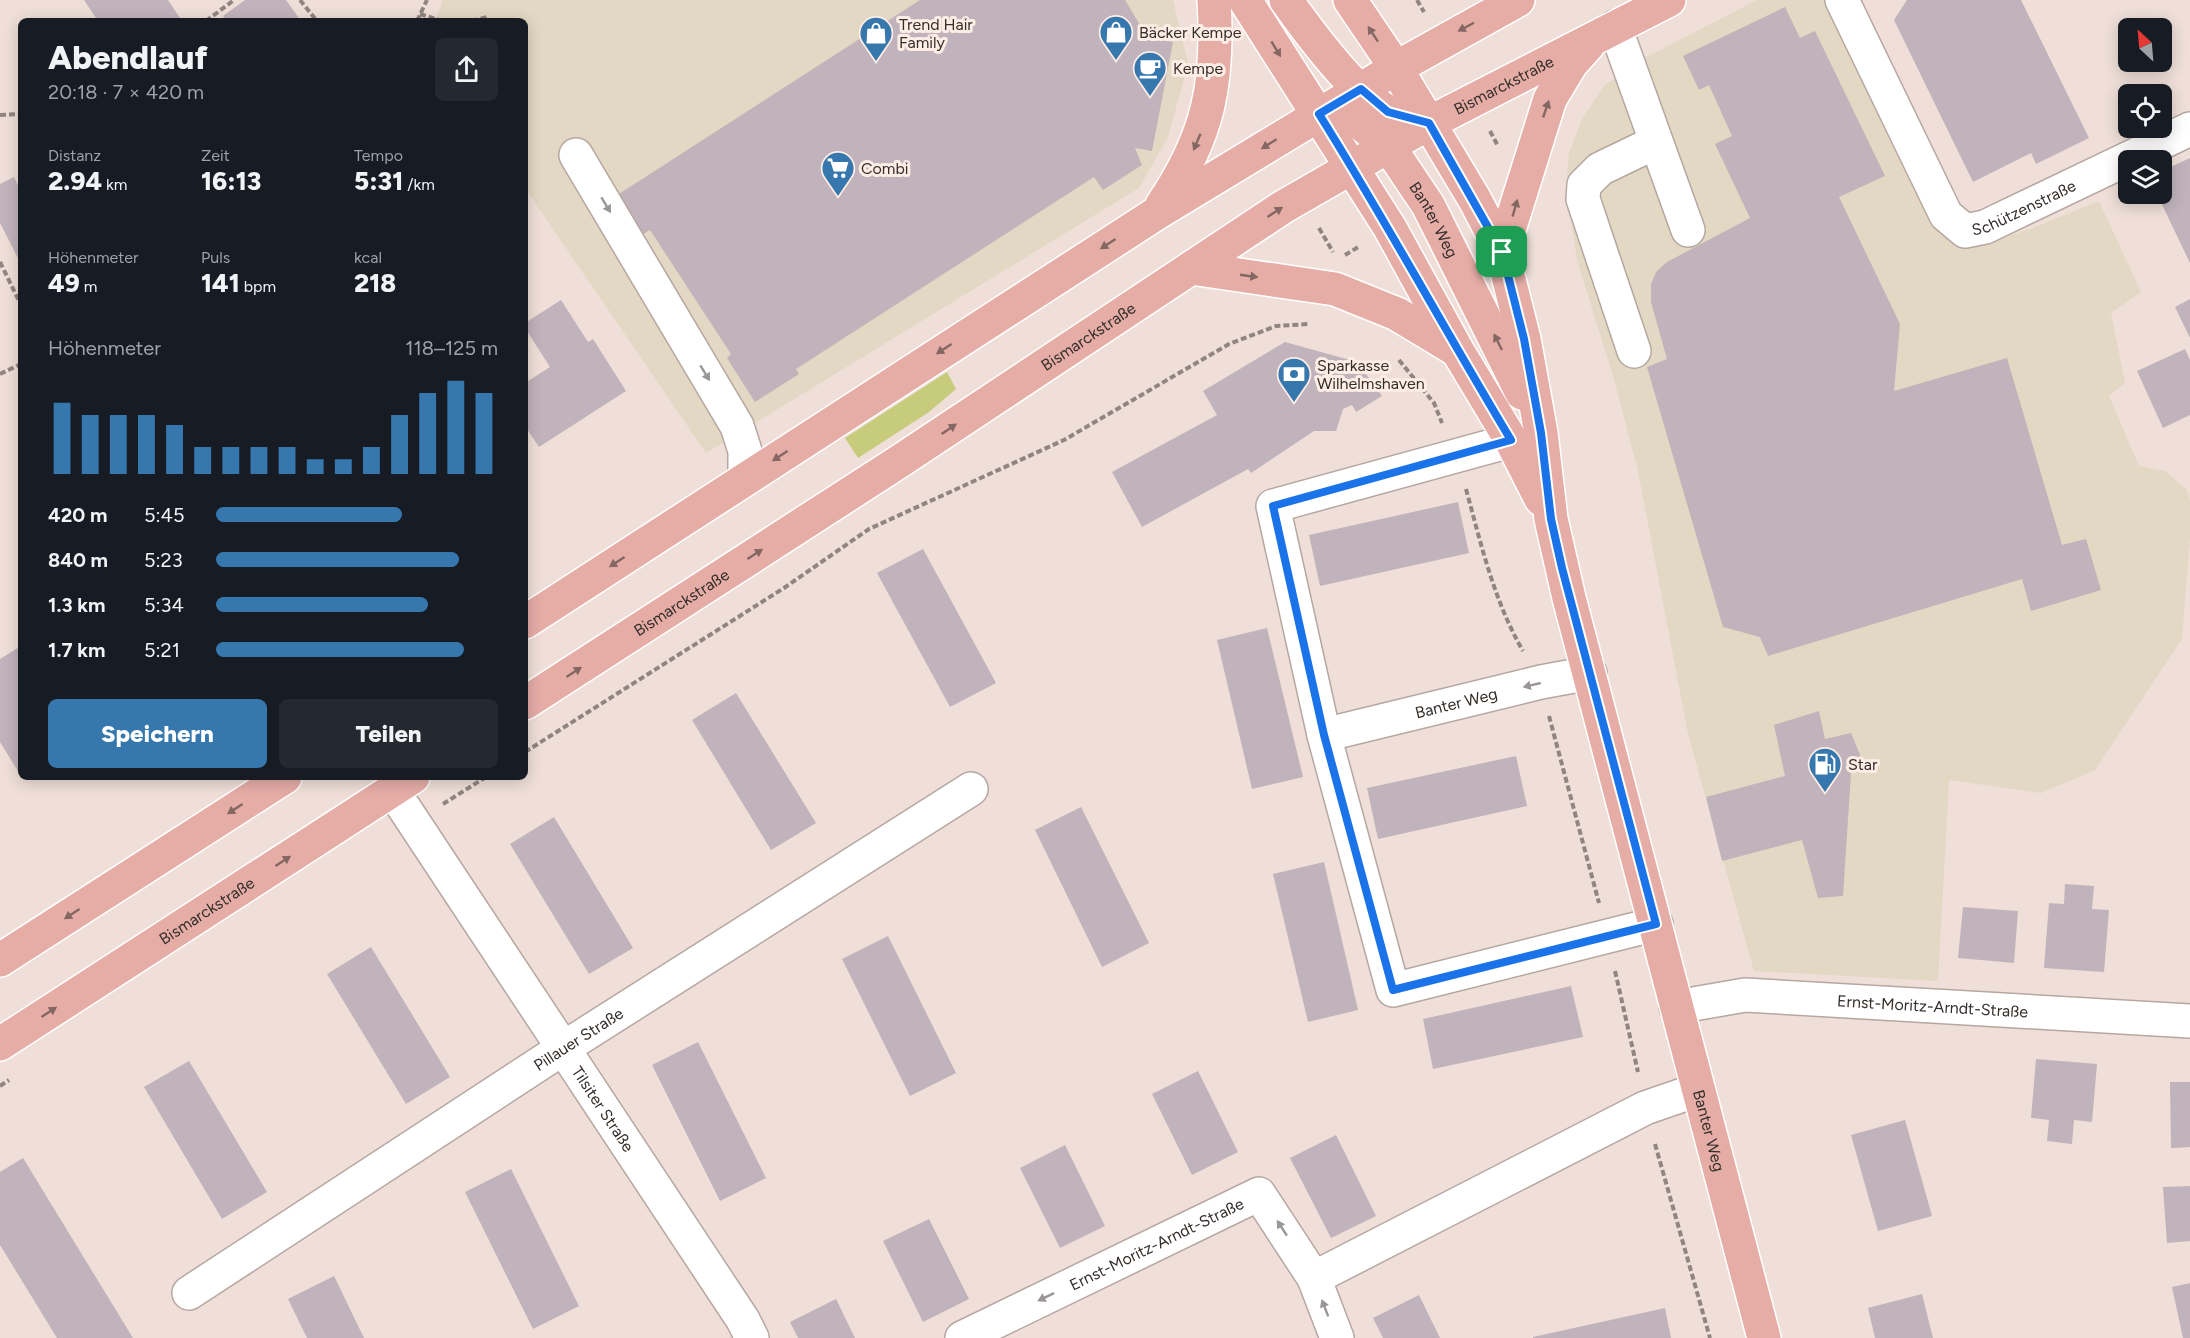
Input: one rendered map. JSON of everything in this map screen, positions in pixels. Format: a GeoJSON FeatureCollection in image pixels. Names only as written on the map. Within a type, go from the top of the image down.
{"type":"FeatureCollection","features":[{"type":"Feature","properties":{"kind":"main road"},"geometry":{"type":"LineString","coordinates":[[1157,213],[1184,173],[1204,127],[1214,86],[1214,0]]}},
{"type":"Feature","properties":{"kind":"main road","name":"Banter Weg"},"geometry":{"type":"LineString","coordinates":[[1245,0],[1390,228],[1457,350],[1526,437]]}},
{"type":"Feature","properties":{"kind":"main road"},"geometry":{"type":"LineString","coordinates":[[1286,0],[1315,40],[1361,89],[1388,112],[1429,123]]}},
{"type":"Feature","properties":{"kind":"main road","name":"Banter Weg"},"geometry":{"type":"LineString","coordinates":[[1350,0],[1396,68],[1502,252],[1524,339],[1526,437]]}},
{"type":"Feature","properties":{"kind":"main road"},"geometry":{"type":"LineString","coordinates":[[528,620],[1157,213],[1396,68],[1518,0]]}},
{"type":"Feature","properties":{"kind":"main road","name":"Bismarckstraße"},"geometry":{"type":"LineString","coordinates":[[528,702],[900,461],[1283,207],[1429,123],[1669,0]]}},
{"type":"Feature","properties":{"kind":"main road"},"geometry":{"type":"LineString","coordinates":[[1502,252],[1550,99],[1571,64],[1605,32]]}},
{"type":"Feature","properties":{"kind":"main road","name":"Banter Weg"},"geometry":{"type":"LineString","coordinates":[[1319,114],[1341,116],[1359,122],[1389,147],[1428,205],[1526,437],[1551,519],[1697,1090],[1764,1338]]}},
{"type":"Feature","properties":{"kind":"main road"},"geometry":{"type":"LineString","coordinates":[[1191,268],[1335,289],[1397,314],[1457,350]]}},
{"type":"Feature","properties":{"kind":"main road"},"geometry":{"type":"LineString","coordinates":[[0,960],[280,780]]}},
{"type":"Feature","properties":{"kind":"main road","name":"Bismarckstraße"},"geometry":{"type":"LineString","coordinates":[[0,1044],[403,784]]}},
{"type":"Feature","properties":{"kind":"street","name":"Schützenstraße"},"geometry":{"type":"LineString","coordinates":[[1842,0],[1946,215],[1965,231],[1985,227],[2190,129]]}},
{"type":"Feature","properties":{"kind":"street"},"geometry":{"type":"LineString","coordinates":[[1605,32],[1656,142],[1688,230]]}},
{"type":"Feature","properties":{"kind":"street"},"geometry":{"type":"LineString","coordinates":[[1634,351],[1583,198],[1584,185],[1600,169],[1656,142]]}},
{"type":"Feature","properties":{"kind":"street"},"geometry":{"type":"LineString","coordinates":[[576,155],[737,426],[745,451],[745,479]]}},
{"type":"Feature","properties":{"kind":"street"},"geometry":{"type":"LineString","coordinates":[[1526,437],[1273,506],[1324,735],[1393,990],[1607,934],[1656,924]]}},
{"type":"Feature","properties":{"kind":"street","name":"Banter Weg"},"geometry":{"type":"LineString","coordinates":[[1324,735],[1541,682],[1590,674]]}},
{"type":"Feature","properties":{"kind":"street","name":"Tilsiter Straße"},"geometry":{"type":"LineString","coordinates":[[403,784],[562,1049],[730,1300],[752,1338]]}},
{"type":"Feature","properties":{"kind":"street","name":"Pillauer Straße"},"geometry":{"type":"LineString","coordinates":[[189,1293],[562,1049],[971,789]]}},
{"type":"Feature","properties":{"kind":"street","name":"Ernst-Moritz-Arndt-Straße"},"geometry":{"type":"LineString","coordinates":[[1676,1007],[1745,995],[2190,1021]]}},
{"type":"Feature","properties":{"kind":"street"},"geometry":{"type":"LineString","coordinates":[[1314,1278],[1645,1108],[1697,1090]]}},
{"type":"Feature","properties":{"kind":"street","name":"Ernst-Moritz-Arndt-Straße"},"geometry":{"type":"LineString","coordinates":[[962,1338],[1259,1194],[1314,1278],[1337,1338]]}},
{"type":"Feature","properties":{"kind":"path"},"geometry":{"type":"LineString","coordinates":[[210,18],[234,0]]}},
{"type":"Feature","properties":{"kind":"path"},"geometry":{"type":"LineString","coordinates":[[300,0],[315,18]]}},
{"type":"Feature","properties":{"kind":"path"},"geometry":{"type":"LineString","coordinates":[[418,18],[427,0]]}},
{"type":"Feature","properties":{"kind":"path"},"geometry":{"type":"LineString","coordinates":[[420,14],[433,18]]}},
{"type":"Feature","properties":{"kind":"path"},"geometry":{"type":"LineString","coordinates":[[484,18],[488,17]]}},
{"type":"Feature","properties":{"kind":"path"},"geometry":{"type":"LineString","coordinates":[[0,115],[18,114]]}},
{"type":"Feature","properties":{"kind":"path"},"geometry":{"type":"LineString","coordinates":[[0,262],[18,299]]}},
{"type":"Feature","properties":{"kind":"path"},"geometry":{"type":"LineString","coordinates":[[528,750],[784,588],[869,529],[1064,440],[1229,344],[1276,326],[1318,324]]}},
{"type":"Feature","properties":{"kind":"path"},"geometry":{"type":"LineString","coordinates":[[1397,357],[1434,403],[1457,456],[1483,553],[1508,626],[1541,682],[1607,934],[1645,1108],[1710,1338]]}},
{"type":"Feature","properties":{"kind":"path"},"geometry":{"type":"LineString","coordinates":[[0,374],[18,365]]}},
{"type":"Feature","properties":{"kind":"shaded area"},"geometry":{"type":"Polygon","coordinates":[[[443,0],[1173,0],[1188,64],[1168,137],[1139,188],[706,453],[528,192],[528,18],[436,18],[443,0]]]}},
{"type":"Feature","properties":{"kind":"shaded area"},"geometry":{"type":"Polygon","coordinates":[[[1757,0],[1831,0],[1945,234],[1988,243],[2099,201],[2141,292],[2111,313],[2125,383],[2109,396],[2139,466],[2165,471],[2187,490],[2190,501],[2190,537],[2182,639],[2095,770],[2041,793],[1949,780],[1938,981],[1754,971],[1688,734],[1638,471],[1614,379],[1577,260],[1566,186],[1569,153],[1582,119],[1604,86],[1641,60],[1757,0]]]}},
{"type":"Feature","properties":{"kind":"green space"},"geometry":{"type":"Polygon","coordinates":[[[947,372],[956,389],[929,412],[858,458],[845,438],[947,372]]]}},
{"type":"Feature","properties":{"kind":"building"},"geometry":{"type":"Polygon","coordinates":[[[84,0],[168,0],[180,18],[96,18],[84,0]]]}},
{"type":"Feature","properties":{"kind":"building"},"geometry":{"type":"Polygon","coordinates":[[[245,0],[286,0],[299,18],[225,18],[223,16],[245,0]]]}},
{"type":"Feature","properties":{"kind":"building","name":"Combi"},"geometry":{"type":"Polygon","coordinates":[[[920,0],[1125,0],[1146,35],[1173,42],[1152,151],[1135,148],[1142,165],[1103,190],[1094,177],[796,369],[799,374],[755,402],[727,358],[731,354],[650,230],[630,242],[605,203],[920,0]]]}},
{"type":"Feature","properties":{"kind":"building"},"geometry":{"type":"Polygon","coordinates":[[[1907,0],[2021,0],[2089,138],[2036,164],[2031,153],[1973,182],[1894,20],[1907,0]]]}},
{"type":"Feature","properties":{"kind":"building"},"geometry":{"type":"Polygon","coordinates":[[[1785,7],[1800,38],[1815,31],[1885,176],[1839,197],[1900,324],[1894,391],[2007,358],[2062,545],[2086,539],[2101,590],[2031,611],[2022,579],[1768,656],[1760,637],[1723,627],[1647,367],[1667,359],[1651,302],[1651,284],[1656,272],[1667,262],[1750,218],[1715,144],[1732,136],[1709,85],[1699,90],[1683,56],[1785,7]]]}},
{"type":"Feature","properties":{"kind":"building"},"geometry":{"type":"Polygon","coordinates":[[[2190,158],[2190,263],[2162,204],[2172,204],[2172,166],[2190,158]]]}},
{"type":"Feature","properties":{"kind":"building"},"geometry":{"type":"Polygon","coordinates":[[[14,177],[18,186],[18,258],[0,223],[0,184],[14,177]]]}},
{"type":"Feature","properties":{"kind":"building"},"geometry":{"type":"Polygon","coordinates":[[[2190,299],[2190,338],[2175,307],[2190,299]]]}},
{"type":"Feature","properties":{"kind":"building"},"geometry":{"type":"Polygon","coordinates":[[[561,300],[588,342],[593,339],[626,391],[539,447],[528,430],[528,381],[550,367],[528,333],[528,321],[561,300]]]}},
{"type":"Feature","properties":{"kind":"building"},"geometry":{"type":"Polygon","coordinates":[[[1285,342],[1357,362],[1382,396],[1356,412],[1352,405],[1343,409],[1336,431],[1314,431],[1251,473],[1248,469],[1142,527],[1112,472],[1217,415],[1203,391],[1285,342]]]}},
{"type":"Feature","properties":{"kind":"building"},"geometry":{"type":"Polygon","coordinates":[[[2185,349],[2190,360],[2190,415],[2163,428],[2137,371],[2185,349]]]}},
{"type":"Feature","properties":{"kind":"building"},"geometry":{"type":"Polygon","coordinates":[[[1458,502],[1469,553],[1320,586],[1309,535],[1458,502]]]}},
{"type":"Feature","properties":{"kind":"building"},"geometry":{"type":"Polygon","coordinates":[[[923,549],[996,683],[950,707],[877,573],[923,549]]]}},
{"type":"Feature","properties":{"kind":"building"},"geometry":{"type":"Polygon","coordinates":[[[1267,628],[1303,777],[1252,789],[1217,640],[1267,628]]]}},
{"type":"Feature","properties":{"kind":"building"},"geometry":{"type":"Polygon","coordinates":[[[18,648],[18,771],[0,742],[0,659],[18,648]]]}},
{"type":"Feature","properties":{"kind":"building"},"geometry":{"type":"Polygon","coordinates":[[[736,693],[816,823],[771,850],[692,720],[736,693]]]}},
{"type":"Feature","properties":{"kind":"building"},"geometry":{"type":"Polygon","coordinates":[[[1819,711],[1825,739],[1851,733],[1865,767],[1851,773],[1843,896],[1818,898],[1802,840],[1722,861],[1706,797],[1785,776],[1774,725],[1819,711]]]}},
{"type":"Feature","properties":{"kind":"building"},"geometry":{"type":"Polygon","coordinates":[[[1516,756],[1527,806],[1378,839],[1367,788],[1516,756]]]}},
{"type":"Feature","properties":{"kind":"building"},"geometry":{"type":"Polygon","coordinates":[[[1081,807],[1149,943],[1102,967],[1035,830],[1081,807]]]}},
{"type":"Feature","properties":{"kind":"building"},"geometry":{"type":"Polygon","coordinates":[[[554,817],[633,948],[589,974],[510,844],[554,817]]]}},
{"type":"Feature","properties":{"kind":"building"},"geometry":{"type":"Polygon","coordinates":[[[1324,862],[1358,1010],[1308,1022],[1273,874],[1324,862]]]}},
{"type":"Feature","properties":{"kind":"building"},"geometry":{"type":"Polygon","coordinates":[[[2065,884],[2094,886],[2092,909],[2109,910],[2104,972],[2044,968],[2049,903],[2064,904],[2065,884]]]}},
{"type":"Feature","properties":{"kind":"building"},"geometry":{"type":"Polygon","coordinates":[[[1963,907],[2018,911],[2014,963],[1958,958],[1963,907]]]}},
{"type":"Feature","properties":{"kind":"building"},"geometry":{"type":"Polygon","coordinates":[[[888,936],[956,1073],[910,1096],[842,959],[888,936]]]}},
{"type":"Feature","properties":{"kind":"building"},"geometry":{"type":"Polygon","coordinates":[[[371,947],[450,1077],[406,1104],[327,974],[371,947]]]}},
{"type":"Feature","properties":{"kind":"building"},"geometry":{"type":"Polygon","coordinates":[[[1571,986],[1583,1037],[1433,1069],[1423,1019],[1571,986]]]}},
{"type":"Feature","properties":{"kind":"building"},"geometry":{"type":"Polygon","coordinates":[[[698,1042],[766,1178],[720,1201],[652,1065],[698,1042]]]}},
{"type":"Feature","properties":{"kind":"building"},"geometry":{"type":"Polygon","coordinates":[[[2036,1059],[2097,1064],[2092,1122],[2074,1120],[2072,1144],[2047,1141],[2049,1120],[2031,1118],[2036,1059]]]}},
{"type":"Feature","properties":{"kind":"building"},"geometry":{"type":"Polygon","coordinates":[[[189,1061],[267,1192],[222,1219],[144,1087],[189,1061]]]}},
{"type":"Feature","properties":{"kind":"building"},"geometry":{"type":"Polygon","coordinates":[[[1198,1071],[1238,1152],[1192,1175],[1152,1094],[1198,1071]]]}},
{"type":"Feature","properties":{"kind":"building"},"geometry":{"type":"Polygon","coordinates":[[[2170,1082],[2190,1082],[2190,1147],[2171,1148],[2170,1082]]]}},
{"type":"Feature","properties":{"kind":"building"},"geometry":{"type":"Polygon","coordinates":[[[1905,1120],[1932,1216],[1878,1231],[1851,1135],[1905,1120]]]}},
{"type":"Feature","properties":{"kind":"building"},"geometry":{"type":"Polygon","coordinates":[[[1336,1135],[1376,1216],[1331,1238],[1290,1158],[1336,1135]]]}},
{"type":"Feature","properties":{"kind":"building"},"geometry":{"type":"Polygon","coordinates":[[[1065,1145],[1105,1226],[1060,1248],[1020,1168],[1065,1145]]]}},
{"type":"Feature","properties":{"kind":"building"},"geometry":{"type":"Polygon","coordinates":[[[23,1158],[133,1338],[57,1338],[0,1245],[0,1172],[23,1158]]]}},
{"type":"Feature","properties":{"kind":"building"},"geometry":{"type":"Polygon","coordinates":[[[511,1169],[579,1306],[533,1329],[465,1192],[511,1169]]]}},
{"type":"Feature","properties":{"kind":"building"},"geometry":{"type":"Polygon","coordinates":[[[2190,1186],[2190,1241],[2167,1243],[2163,1187],[2190,1186]]]}},
{"type":"Feature","properties":{"kind":"building"},"geometry":{"type":"Polygon","coordinates":[[[929,1219],[969,1299],[923,1322],[883,1241],[929,1219]]]}},
{"type":"Feature","properties":{"kind":"building"},"geometry":{"type":"Polygon","coordinates":[[[334,1276],[364,1338],[307,1338],[288,1299],[334,1276]]]}},
{"type":"Feature","properties":{"kind":"building"},"geometry":{"type":"Polygon","coordinates":[[[2190,1283],[2190,1338],[2183,1338],[2172,1287],[2190,1283]]]}},
{"type":"Feature","properties":{"kind":"building"},"geometry":{"type":"Polygon","coordinates":[[[1922,1294],[1933,1338],[1875,1338],[1868,1308],[1922,1294]]]}},
{"type":"Feature","properties":{"kind":"building"},"geometry":{"type":"Polygon","coordinates":[[[1419,1295],[1440,1338],[1383,1338],[1373,1318],[1419,1295]]]}},
{"type":"Feature","properties":{"kind":"building"},"geometry":{"type":"Polygon","coordinates":[[[836,1299],[855,1338],[798,1338],[790,1322],[836,1299]]]}},
{"type":"Feature","properties":{"kind":"building"},"geometry":{"type":"Polygon","coordinates":[[[1665,1308],[1671,1338],[1533,1338],[1533,1337],[1665,1308]]]}},
{"type":"Feature","properties":{"kind":"place","name":"Bäcker Kempe"},"geometry":{"type":"Point","coordinates":[1116,61]}},
{"type":"Feature","properties":{"kind":"place","name":"Trend Hair Family"},"geometry":{"type":"Point","coordinates":[876,62]}},
{"type":"Feature","properties":{"kind":"place","name":"Kempe"},"geometry":{"type":"Point","coordinates":[1150,97]}},
{"type":"Feature","properties":{"kind":"place","name":"Combi"},"geometry":{"type":"Point","coordinates":[838,197]}},
{"type":"Feature","properties":{"kind":"place","name":"Sparkasse Wilhelmshaven"},"geometry":{"type":"Point","coordinates":[1294,403]}},
{"type":"Feature","properties":{"kind":"place","name":"Star"},"geometry":{"type":"Point","coordinates":[1825,793]}},
{"type":"Feature","properties":{"kind":"route"},"geometry":{"type":"LineString","coordinates":[[1361,89],[1388,112],[1429,123],[1475,200],[1502,252],[1524,339],[1541,433],[1551,519],[1562,568],[1656,924],[1607,934],[1393,990],[1324,735],[1273,506],[1511,440],[1457,350],[1390,228],[1319,114],[1361,89]]}}]}
